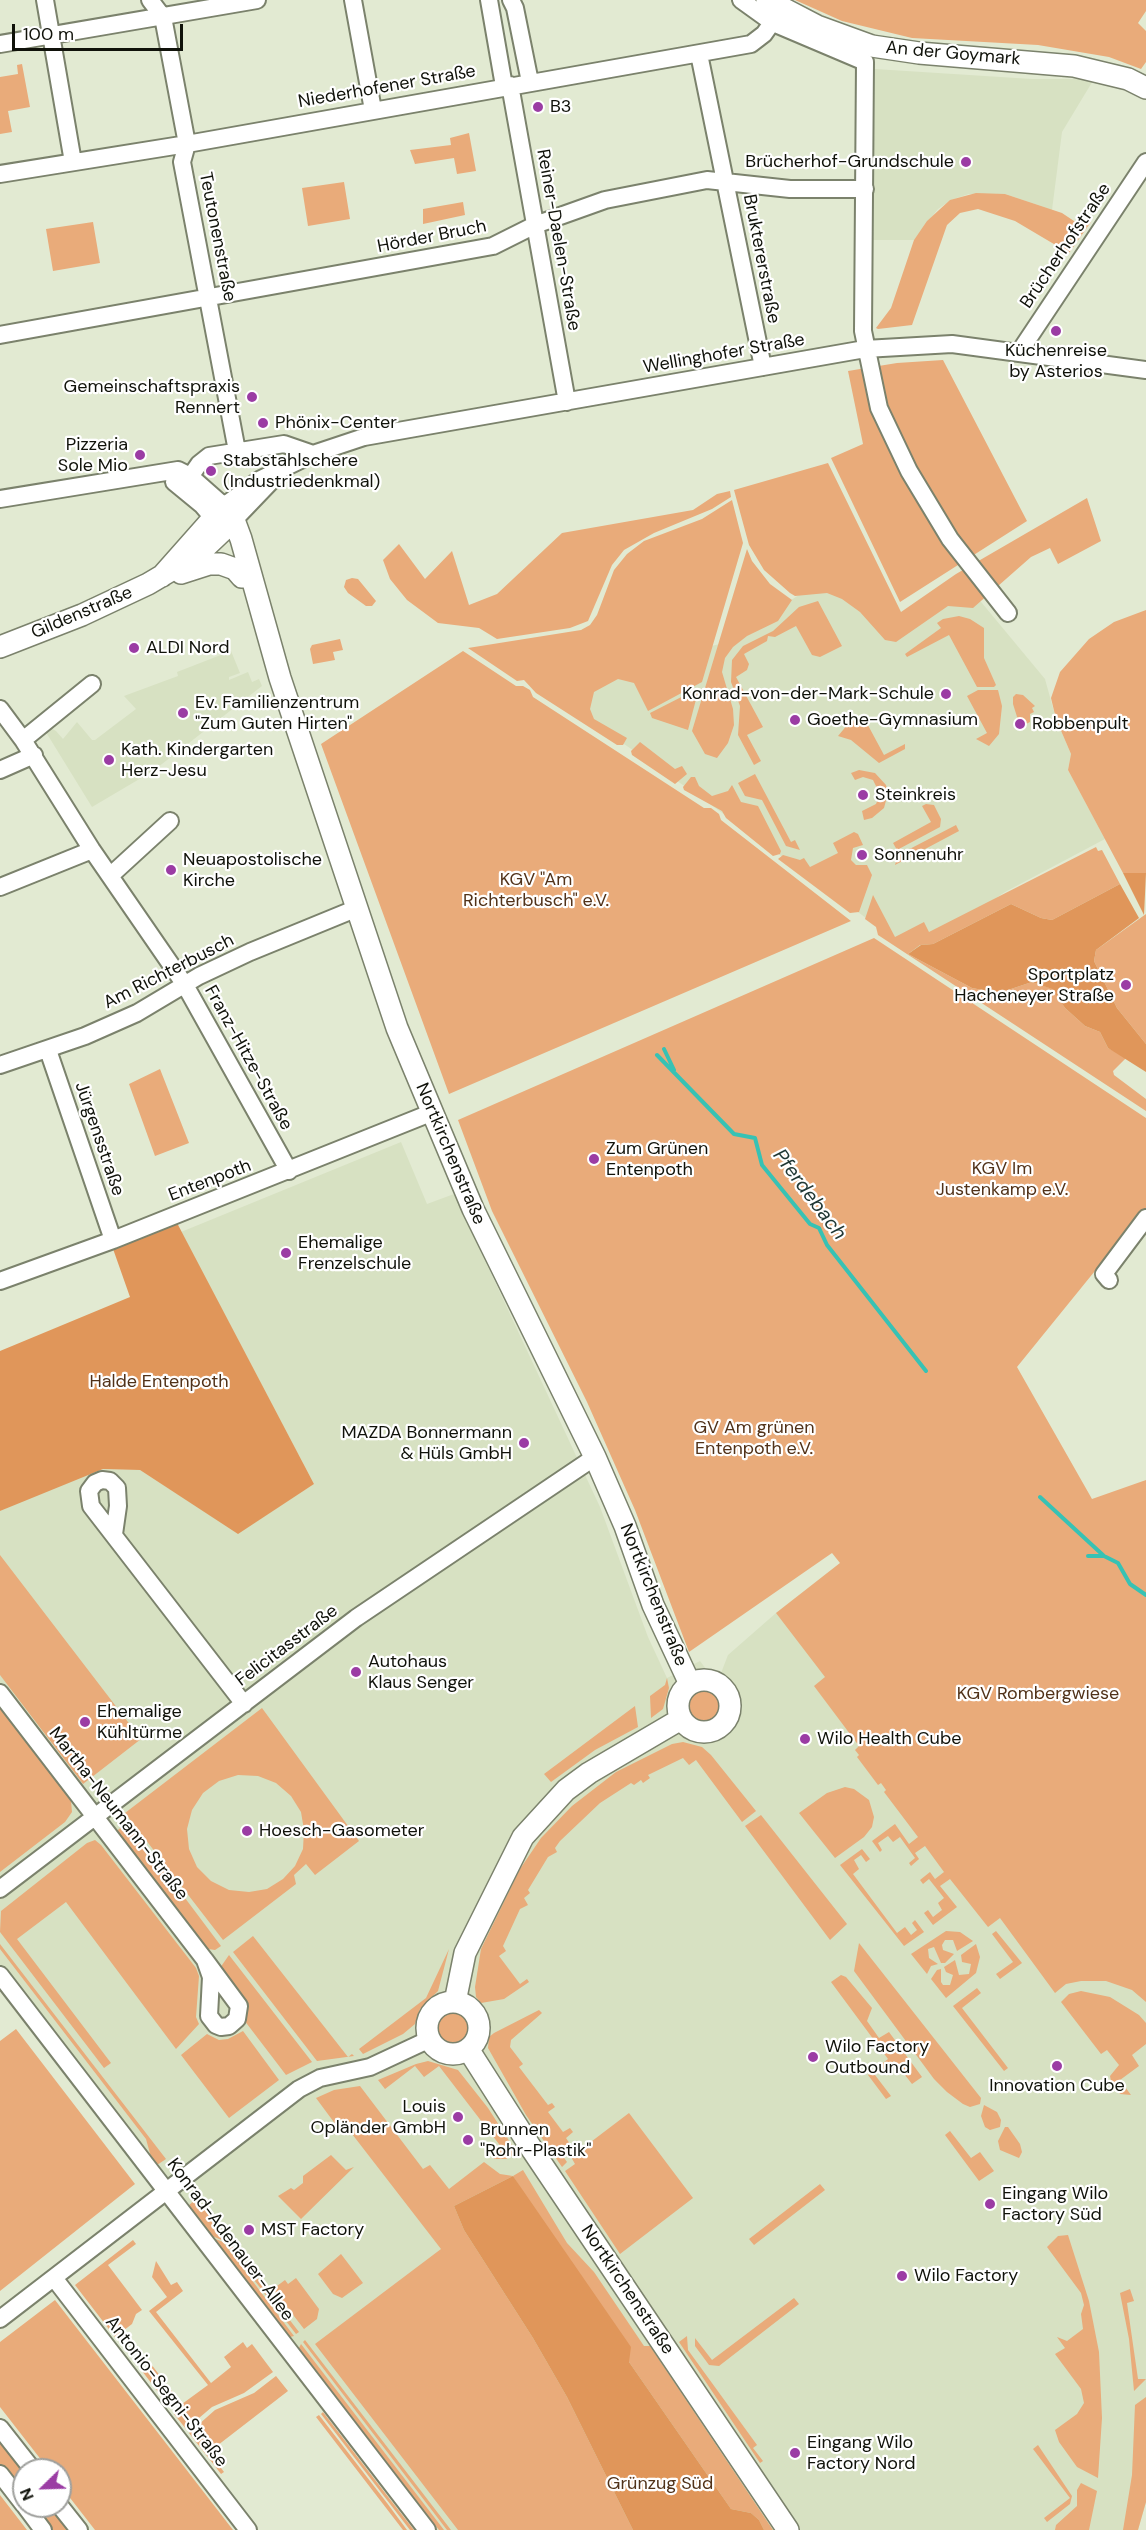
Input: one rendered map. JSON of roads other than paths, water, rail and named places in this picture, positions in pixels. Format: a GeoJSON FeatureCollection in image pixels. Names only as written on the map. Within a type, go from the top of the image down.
{"type":"FeatureCollection","features":[{"type":"Feature","properties":{"kind":"main road","name":"An der Goymark"},"geometry":{"type":"LineString","coordinates":[[763,9],[872,46],[919,53],[1065,64],[1128,79],[1146,88]]}},
{"type":"Feature","properties":{"kind":"main road","name":"Gildenstraße"},"geometry":{"type":"LineString","coordinates":[[162,576],[182,550],[224,519]]}},
{"type":"Feature","properties":{"kind":"main road","name":"Nortkirchenstraße"},"geometry":{"type":"LineString","coordinates":[[224,519],[242,577],[257,604]]}},
{"type":"Feature","properties":{"kind":"main road","name":"Nortkirchenstraße"},"geometry":{"type":"LineString","coordinates":[[224,519],[257,604],[355,909],[397,1028],[491,1247],[595,1457],[625,1526],[653,1605],[690,1684]]}},
{"type":"Feature","properties":{"kind":"main road","name":"Gildenstraße"},"geometry":{"type":"LineString","coordinates":[[0,647],[82,615],[162,576],[190,572],[209,564],[221,564],[235,569],[242,577]]}},
{"type":"Feature","properties":{"kind":"main road"},"geometry":{"type":"LineString","coordinates":[[709,1681],[722,1687],[728,1699],[729,1712],[718,1728],[705,1732],[691,1729],[681,1719],[679,1698],[690,1684],[709,1681]]}},
{"type":"Feature","properties":{"kind":"main road"},"geometry":{"type":"LineString","coordinates":[[455,2002],[465,1953],[523,1837],[566,1790],[589,1773],[681,1719]]}},
{"type":"Feature","properties":{"kind":"main road"},"geometry":{"type":"LineString","coordinates":[[455,2002],[469,2007],[478,2021],[478,2036],[468,2049],[454,2054],[440,2050],[430,2039],[428,2024],[430,2017],[440,2006],[455,2002]]}},
{"type":"Feature","properties":{"kind":"main road","name":"Nortkirchenstraße"},"geometry":{"type":"LineString","coordinates":[[468,2049],[533,2151],[788,2530]]}},
{"type":"Feature","properties":{"kind":"street"},"geometry":{"type":"LineString","coordinates":[[45,0],[73,162]]}},
{"type":"Feature","properties":{"kind":"street","name":"Teutonenstraße"},"geometry":{"type":"LineString","coordinates":[[150,0],[163,16],[186,144],[182,162],[237,451]]}},
{"type":"Feature","properties":{"kind":"street"},"geometry":{"type":"LineString","coordinates":[[0,44],[257,0]]}},
{"type":"Feature","properties":{"kind":"street"},"geometry":{"type":"LineString","coordinates":[[353,0],[373,110]]}},
{"type":"Feature","properties":{"kind":"street","name":"Reiner-Daelen-Straße"},"geometry":{"type":"LineString","coordinates":[[489,0],[514,109],[567,402]]}},
{"type":"Feature","properties":{"kind":"street"},"geometry":{"type":"LineString","coordinates":[[511,0],[515,8],[530,81]]}},
{"type":"Feature","properties":{"kind":"street"},"geometry":{"type":"LineString","coordinates":[[763,9],[865,62],[863,331],[879,408],[909,471],[950,539],[1008,612]]}},
{"type":"Feature","properties":{"kind":"street","name":"Niederhofener Straße"},"geometry":{"type":"LineString","coordinates":[[0,174],[186,144],[530,81],[751,44],[763,9]]}},
{"type":"Feature","properties":{"kind":"street","name":"Bruktererstraße"},"geometry":{"type":"LineString","coordinates":[[699,54],[763,367]]}},
{"type":"Feature","properties":{"kind":"street","name":"Brücherhofstraße"},"geometry":{"type":"LineString","coordinates":[[1020,351],[1146,162]]}},
{"type":"Feature","properties":{"kind":"street","name":"Hörder Bruch"},"geometry":{"type":"LineString","coordinates":[[0,335],[493,246],[535,225],[605,200],[708,180],[790,189],[865,189]]}},
{"type":"Feature","properties":{"kind":"street","name":"Wellinghofer Straße"},"geometry":{"type":"LineString","coordinates":[[224,519],[282,470],[314,454],[364,437],[866,349],[946,344],[1020,351],[1146,370]]}},
{"type":"Feature","properties":{"kind":"street"},"geometry":{"type":"LineString","coordinates":[[187,482],[198,464],[209,456],[284,444],[314,454]]}},
{"type":"Feature","properties":{"kind":"street"},"geometry":{"type":"LineString","coordinates":[[0,500],[147,473],[187,482],[224,519]]}},
{"type":"Feature","properties":{"kind":"street"},"geometry":{"type":"LineString","coordinates":[[23,740],[92,684]]}},
{"type":"Feature","properties":{"kind":"street","name":"Franz-Hitze-Straße"},"geometry":{"type":"LineString","coordinates":[[0,709],[34,756],[92,850],[185,985],[290,1172]]}},
{"type":"Feature","properties":{"kind":"street"},"geometry":{"type":"LineString","coordinates":[[0,770],[34,756]]}},
{"type":"Feature","properties":{"kind":"street"},"geometry":{"type":"LineString","coordinates":[[110,876],[170,820]]}},
{"type":"Feature","properties":{"kind":"street"},"geometry":{"type":"LineString","coordinates":[[0,887],[92,850]]}},
{"type":"Feature","properties":{"kind":"street","name":"Am Richterbusch"},"geometry":{"type":"LineString","coordinates":[[0,1065],[48,1050],[136,1013],[250,952],[355,909]]}},
{"type":"Feature","properties":{"kind":"street","name":"Jürgensstraße"},"geometry":{"type":"LineString","coordinates":[[48,1050],[113,1240]]}},
{"type":"Feature","properties":{"kind":"street","name":"Entenpoth"},"geometry":{"type":"LineString","coordinates":[[0,1281],[290,1172],[432,1112]]}},
{"type":"Feature","properties":{"kind":"street"},"geometry":{"type":"LineString","coordinates":[[1109,1280],[1104,1274],[1146,1218]]}},
{"type":"Feature","properties":{"kind":"street","name":"Felicitasstraße"},"geometry":{"type":"LineString","coordinates":[[0,1894],[6,1885],[356,1618],[595,1457]]}},
{"type":"Feature","properties":{"kind":"street"},"geometry":{"type":"LineString","coordinates":[[114,1534],[244,1704]]}},
{"type":"Feature","properties":{"kind":"street","name":"Martha-Neumann-Straße"},"geometry":{"type":"LineString","coordinates":[[0,1693],[205,1960]]}},
{"type":"Feature","properties":{"kind":"street","name":"Konrad-Adenauer-Allee"},"geometry":{"type":"LineString","coordinates":[[0,1975],[167,2189],[427,2530]]}},
{"type":"Feature","properties":{"kind":"street"},"geometry":{"type":"LineString","coordinates":[[0,2319],[167,2189],[309,2083],[370,2067],[430,2039]]}},
{"type":"Feature","properties":{"kind":"street","name":"Antonio-Segni-Straße"},"geometry":{"type":"LineString","coordinates":[[54,2278],[248,2530]]}},
{"type":"Feature","properties":{"kind":"street"},"geometry":{"type":"LineString","coordinates":[[0,2428],[24,2458]]}},
{"type":"Feature","properties":{"kind":"street"},"geometry":{"type":"LineString","coordinates":[[0,2474],[12,2490]]}},
{"type":"Feature","properties":{"kind":"street"},"geometry":{"type":"LineString","coordinates":[[34,2518],[43,2530]]}},
{"type":"Feature","properties":{"kind":"street"},"geometry":{"type":"LineString","coordinates":[[70,2518],[79,2530]]}},
{"type":"Feature","properties":{"kind":"waterway"},"geometry":{"type":"LineString","coordinates":[[664,1049],[674,1070]]}},
{"type":"Feature","properties":{"kind":"waterway","name":"Pferdebach"},"geometry":{"type":"LineString","coordinates":[[657,1055],[734,1134],[755,1138],[762,1165],[810,1224],[819,1228],[827,1245],[926,1371]]}},
{"type":"Feature","properties":{"kind":"waterway","name":"Pferdebach"},"geometry":{"type":"LineString","coordinates":[[1040,1497],[1104,1556],[1118,1563],[1130,1584],[1146,1595]]}},
{"type":"Feature","properties":{"kind":"waterway"},"geometry":{"type":"LineString","coordinates":[[1088,1556],[1104,1556]]}},
{"type":"Feature","properties":{"kind":"place","name":"B3"},"geometry":{"type":"Point","coordinates":[538,107]}},
{"type":"Feature","properties":{"kind":"place","name":"Brücherhof-Grundschule"},"geometry":{"type":"Point","coordinates":[966,162]}},
{"type":"Feature","properties":{"kind":"place","name":"Küchenreise by Asterios"},"geometry":{"type":"Point","coordinates":[1056,331]}},
{"type":"Feature","properties":{"kind":"place","name":"Gemeinschaftspraxis Rennert"},"geometry":{"type":"Point","coordinates":[252,397]}},
{"type":"Feature","properties":{"kind":"place","name":"Phönix-Center"},"geometry":{"type":"Point","coordinates":[263,423]}},
{"type":"Feature","properties":{"kind":"place","name":"Pizzeria Sole Mio"},"geometry":{"type":"Point","coordinates":[140,455]}},
{"type":"Feature","properties":{"kind":"place","name":"Stabstahlschere (Industriedenkmal)"},"geometry":{"type":"Point","coordinates":[211,471]}},
{"type":"Feature","properties":{"kind":"place","name":"ALDI Nord"},"geometry":{"type":"Point","coordinates":[134,648]}},
{"type":"Feature","properties":{"kind":"place","name":"Konrad-von-der-Mark-Schule"},"geometry":{"type":"Point","coordinates":[946,694]}},
{"type":"Feature","properties":{"kind":"place","name":"Ev. Familienzentrum \"Zum Guten Hirten\""},"geometry":{"type":"Point","coordinates":[183,713]}},
{"type":"Feature","properties":{"kind":"place","name":"Goethe-Gymnasium"},"geometry":{"type":"Point","coordinates":[795,720]}},
{"type":"Feature","properties":{"kind":"place","name":"Robbenpult"},"geometry":{"type":"Point","coordinates":[1020,724]}},
{"type":"Feature","properties":{"kind":"place","name":"Kath. Kindergarten Herz-Jesu"},"geometry":{"type":"Point","coordinates":[109,760]}},
{"type":"Feature","properties":{"kind":"place","name":"Steinkreis"},"geometry":{"type":"Point","coordinates":[863,795]}},
{"type":"Feature","properties":{"kind":"place","name":"Sonnenuhr"},"geometry":{"type":"Point","coordinates":[862,855]}},
{"type":"Feature","properties":{"kind":"place","name":"Neuapostolische Kirche"},"geometry":{"type":"Point","coordinates":[171,870]}},
{"type":"Feature","properties":{"kind":"place","name":"Sportplatz Hacheneyer Straße"},"geometry":{"type":"Point","coordinates":[1126,985]}},
{"type":"Feature","properties":{"kind":"place","name":"Zum Grünen Entenpoth"},"geometry":{"type":"Point","coordinates":[594,1159]}},
{"type":"Feature","properties":{"kind":"place","name":"Ehemalige Frenzelschule"},"geometry":{"type":"Point","coordinates":[286,1253]}},
{"type":"Feature","properties":{"kind":"place","name":"MAZDA Bonnermann & Hüls GmbH"},"geometry":{"type":"Point","coordinates":[524,1443]}},
{"type":"Feature","properties":{"kind":"place","name":"Autohaus Klaus Senger"},"geometry":{"type":"Point","coordinates":[356,1672]}},
{"type":"Feature","properties":{"kind":"place","name":"Ehemalige Kühltürme"},"geometry":{"type":"Point","coordinates":[85,1722]}},
{"type":"Feature","properties":{"kind":"place","name":"Wilo Health Cube"},"geometry":{"type":"Point","coordinates":[805,1739]}},
{"type":"Feature","properties":{"kind":"place","name":"Hoesch-Gasometer"},"geometry":{"type":"Point","coordinates":[247,1831]}},
{"type":"Feature","properties":{"kind":"place","name":"Wilo Factory Outbound"},"geometry":{"type":"Point","coordinates":[813,2057]}},
{"type":"Feature","properties":{"kind":"place","name":"Innovation Cube"},"geometry":{"type":"Point","coordinates":[1057,2066]}},
{"type":"Feature","properties":{"kind":"place","name":"Louis Opländer GmbH"},"geometry":{"type":"Point","coordinates":[458,2117]}},
{"type":"Feature","properties":{"kind":"place","name":"Brunnen \"Rohr-Plastik\""},"geometry":{"type":"Point","coordinates":[468,2140]}},
{"type":"Feature","properties":{"kind":"place","name":"Eingang Wilo Factory Süd"},"geometry":{"type":"Point","coordinates":[990,2204]}},
{"type":"Feature","properties":{"kind":"place","name":"MST Factory"},"geometry":{"type":"Point","coordinates":[249,2230]}},
{"type":"Feature","properties":{"kind":"place","name":"Wilo Factory"},"geometry":{"type":"Point","coordinates":[902,2276]}},
{"type":"Feature","properties":{"kind":"place","name":"Eingang Wilo Factory Nord"},"geometry":{"type":"Point","coordinates":[795,2453]}},
{"type":"Feature","properties":{"kind":"park label","name":"KGV \"Am Richterbusch\" e.V."},"geometry":{"type":"Point","coordinates":[536,890]}},
{"type":"Feature","properties":{"kind":"park label","name":"KGV Im Justenkamp e.V."},"geometry":{"type":"Point","coordinates":[1002,1179]}},
{"type":"Feature","properties":{"kind":"park label","name":"Halde Entenpoth"},"geometry":{"type":"Point","coordinates":[159,1382]}},
{"type":"Feature","properties":{"kind":"park label","name":"GV Am grünen Entenpoth e.V."},"geometry":{"type":"Point","coordinates":[754,1438]}},
{"type":"Feature","properties":{"kind":"park label","name":"KGV Rombergwiese"},"geometry":{"type":"Point","coordinates":[1038,1694]}},
{"type":"Feature","properties":{"kind":"park label","name":"Grünzug Süd"},"geometry":{"type":"Point","coordinates":[660,2484]}}]}
